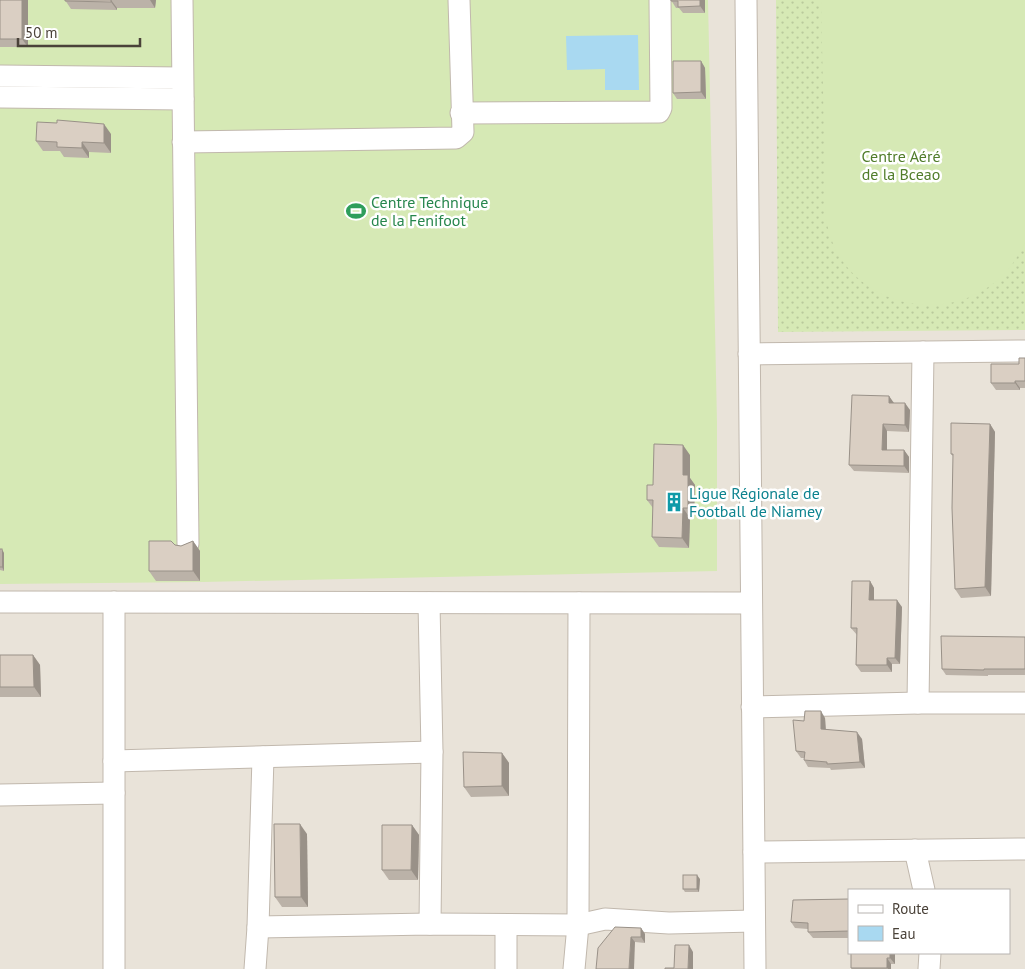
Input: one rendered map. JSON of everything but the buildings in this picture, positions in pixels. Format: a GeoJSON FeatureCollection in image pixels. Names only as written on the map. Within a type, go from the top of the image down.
{"type":"FeatureCollection","features":[{"type":"Feature","properties":{"kind":"street"},"geometry":{"type":"LineString","coordinates":[[182,0],[188,544]]}},
{"type":"Feature","properties":{"kind":"street"},"geometry":{"type":"LineString","coordinates":[[183,142],[456,138],[463,132],[458,0]]}},
{"type":"Feature","properties":{"kind":"street"},"geometry":{"type":"LineString","coordinates":[[461,113],[659,112],[661,108],[660,0]]}},
{"type":"Feature","properties":{"kind":"street"},"geometry":{"type":"LineString","coordinates":[[746,0],[755,969]]}},
{"type":"Feature","properties":{"kind":"street"},"geometry":{"type":"LineString","coordinates":[[0,76],[182,78]]}},
{"type":"Feature","properties":{"kind":"street"},"geometry":{"type":"LineString","coordinates":[[0,97],[182,99]]}},
{"type":"Feature","properties":{"kind":"street"},"geometry":{"type":"LineString","coordinates":[[749,354],[1025,351]]}},
{"type":"Feature","properties":{"kind":"street"},"geometry":{"type":"LineString","coordinates":[[918,703],[923,352]]}},
{"type":"Feature","properties":{"kind":"street"},"geometry":{"type":"LineString","coordinates":[[0,602],[751,602]]}},
{"type":"Feature","properties":{"kind":"street"},"geometry":{"type":"LineString","coordinates":[[114,602],[114,969]]}},
{"type":"Feature","properties":{"kind":"street"},"geometry":{"type":"LineString","coordinates":[[429,603],[432,752],[430,924]]}},
{"type":"Feature","properties":{"kind":"street"},"geometry":{"type":"LineString","coordinates":[[574,969],[578,925],[580,603]]}},
{"type":"Feature","properties":{"kind":"street"},"geometry":{"type":"LineString","coordinates":[[752,707],[918,703],[1025,703]]}},
{"type":"Feature","properties":{"kind":"street"},"geometry":{"type":"LineString","coordinates":[[114,761],[432,752]]}},
{"type":"Feature","properties":{"kind":"street"},"geometry":{"type":"LineString","coordinates":[[255,969],[263,758]]}},
{"type":"Feature","properties":{"kind":"street"},"geometry":{"type":"LineString","coordinates":[[0,795],[114,793]]}},
{"type":"Feature","properties":{"kind":"street"},"geometry":{"type":"LineString","coordinates":[[754,852],[1025,849]]}},
{"type":"Feature","properties":{"kind":"street"},"geometry":{"type":"LineString","coordinates":[[915,850],[924,889]]}},
{"type":"Feature","properties":{"kind":"street"},"geometry":{"type":"LineString","coordinates":[[258,927],[430,924],[578,925],[605,919],[669,923],[754,921]]}},
{"type":"Feature","properties":{"kind":"street"},"geometry":{"type":"LineString","coordinates":[[506,925],[506,969]]}},
{"type":"Feature","properties":{"kind":"street"},"geometry":{"type":"LineString","coordinates":[[929,969],[930,954]]}},
{"type":"Feature","properties":{"kind":"shaded area"},"geometry":{"type":"Polygon","coordinates":[[[0,0],[1025,0],[1025,969],[0,969],[0,0]]]}},
{"type":"Feature","properties":{"kind":"green space","name":"Centre Technique de la Fenifoot"},"geometry":{"type":"Polygon","coordinates":[[[0,0],[708,0],[717,422],[717,571],[203,582],[0,584],[0,0]]]}},
{"type":"Feature","properties":{"kind":"green space","name":"Centre Aéré de la Bceao"},"geometry":{"type":"Polygon","coordinates":[[[776,0],[1025,0],[1025,330],[778,332],[776,0]]]}},
{"type":"Feature","properties":{"kind":"green space","name":"Centre Aéré de la Bceao"},"geometry":{"type":"Polygon","coordinates":[[[821,0],[1025,0],[1025,242],[1007,271],[985,289],[964,299],[942,304],[919,304],[897,300],[876,291],[857,277],[838,254],[826,220],[821,0]]]}},
{"type":"Feature","properties":{"kind":"water"},"geometry":{"type":"Polygon","coordinates":[[[638,35],[639,90],[605,90],[605,69],[567,70],[566,36],[638,35]]]}},
{"type":"Feature","properties":{"kind":"place","name":"Centre Technique de la Fenifoot"},"geometry":{"type":"Point","coordinates":[356,211]}},
{"type":"Feature","properties":{"kind":"place","name":"Ligue Régionale de Football de Niamey"},"geometry":{"type":"Point","coordinates":[674,502]}}]}
